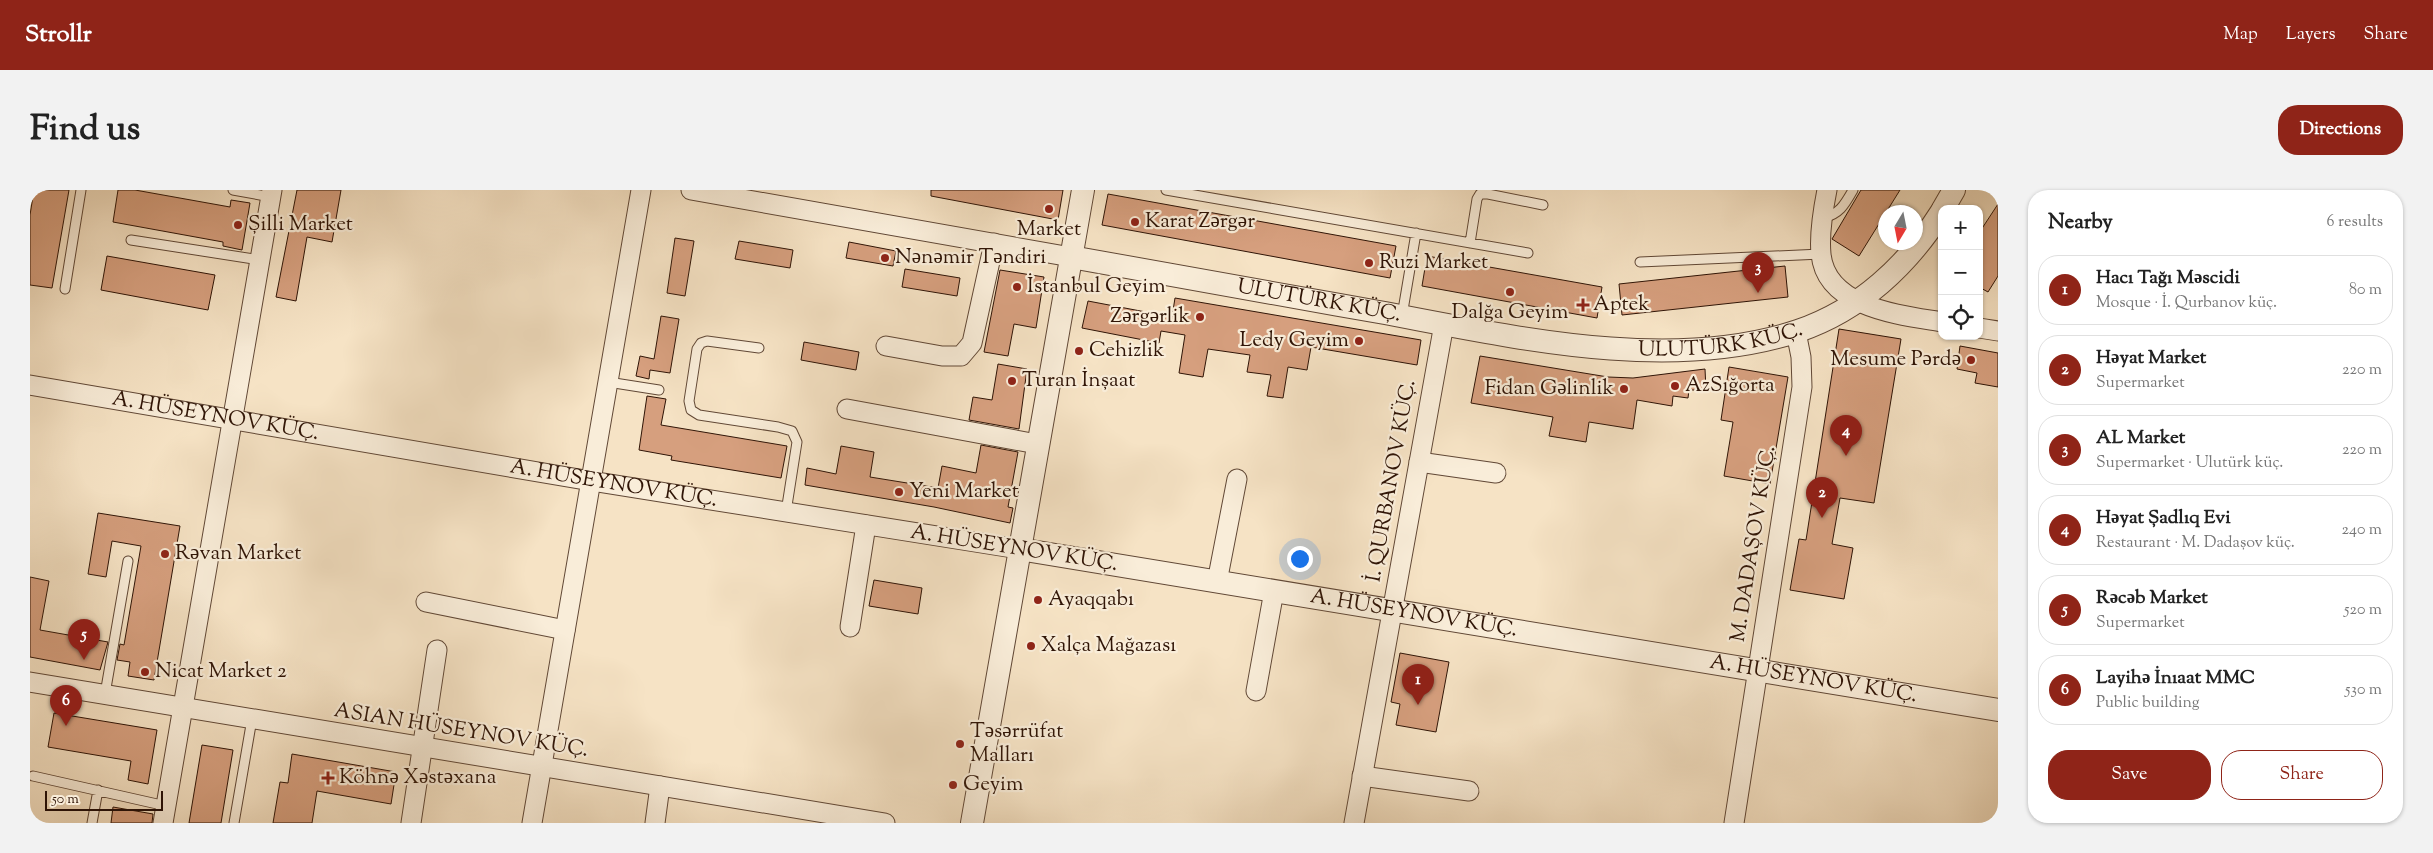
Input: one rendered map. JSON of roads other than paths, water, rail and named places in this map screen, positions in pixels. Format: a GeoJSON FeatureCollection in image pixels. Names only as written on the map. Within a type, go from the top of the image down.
{"type":"FeatureCollection","features":[{"type":"Feature","properties":{"kind":"street"},"geometry":{"type":"LineString","coordinates":[[532,823],[641,190]]}},
{"type":"Feature","properties":{"kind":"street","name":"ULUTÜRK KÜÇ."},"geometry":{"type":"LineString","coordinates":[[691,190],[1444,324],[1598,347],[1647,350],[1688,350],[1741,344],[1796,332],[1813,326],[1880,286],[1902,266],[1938,216]]}},
{"type":"Feature","properties":{"kind":"street"},"geometry":{"type":"LineString","coordinates":[[972,823],[1083,190]]}},
{"type":"Feature","properties":{"kind":"street"},"geometry":{"type":"LineString","coordinates":[[1827,190],[1821,254],[1828,274],[1837,286],[1856,301],[1898,314],[1938,321]]}},
{"type":"Feature","properties":{"kind":"street","name":"ULUTÜRK KÜÇ."},"geometry":{"type":"LineString","coordinates":[[1945,205],[1954,190]]}},
{"type":"Feature","properties":{"kind":"street"},"geometry":{"type":"LineString","coordinates":[[164,814],[272,193]]}},
{"type":"Feature","properties":{"kind":"street"},"geometry":{"type":"LineString","coordinates":[[886,346],[942,356],[961,356],[972,343],[994,243]]}},
{"type":"Feature","properties":{"kind":"street","name":"İ. QURBANOV KÜÇ."},"geometry":{"type":"LineString","coordinates":[[1354,823],[1444,324]]}},
{"type":"Feature","properties":{"kind":"street"},"geometry":{"type":"LineString","coordinates":[[1983,329],[1998,331]]}},
{"type":"Feature","properties":{"kind":"street","name":"M. DADAŞOV KÜÇ."},"geometry":{"type":"LineString","coordinates":[[1734,823],[1802,387],[1801,358],[1796,332]]}},
{"type":"Feature","properties":{"kind":"street","name":"A. HÜSEYNOV KÜÇ."},"geometry":{"type":"LineString","coordinates":[[30,385],[591,480],[1998,710]]}},
{"type":"Feature","properties":{"kind":"street"},"geometry":{"type":"LineString","coordinates":[[846,409],[1037,444]]}},
{"type":"Feature","properties":{"kind":"street"},"geometry":{"type":"LineString","coordinates":[[1418,462],[1496,473]]}},
{"type":"Feature","properties":{"kind":"street"},"geometry":{"type":"LineString","coordinates":[[1217,582],[1237,479]]}},
{"type":"Feature","properties":{"kind":"street"},"geometry":{"type":"LineString","coordinates":[[850,627],[866,524]]}},
{"type":"Feature","properties":{"kind":"street"},"geometry":{"type":"LineString","coordinates":[[1256,691],[1274,591]]}},
{"type":"Feature","properties":{"kind":"street"},"geometry":{"type":"LineString","coordinates":[[426,602],[565,630]]}},
{"type":"Feature","properties":{"kind":"street"},"geometry":{"type":"LineString","coordinates":[[411,823],[437,650]]}},
{"type":"Feature","properties":{"kind":"street","name":"ASIAN HÜSEYNOV KÜÇ."},"geometry":{"type":"LineString","coordinates":[[30,682],[885,823]]}},
{"type":"Feature","properties":{"kind":"street"},"geometry":{"type":"LineString","coordinates":[[1362,776],[1469,791]]}},
{"type":"Feature","properties":{"kind":"street"},"geometry":{"type":"LineString","coordinates":[[655,823],[660,786]]}},
{"type":"Feature","properties":{"kind":"lane"},"geometry":{"type":"LineString","coordinates":[[65,289],[81,190]]}},
{"type":"Feature","properties":{"kind":"lane"},"geometry":{"type":"LineString","coordinates":[[233,190],[272,193]]}},
{"type":"Feature","properties":{"kind":"lane"},"geometry":{"type":"LineString","coordinates":[[1166,190],[1528,253]]}},
{"type":"Feature","properties":{"kind":"lane"},"geometry":{"type":"LineString","coordinates":[[1823,218],[1834,215],[1843,207],[1853,190]]}},
{"type":"Feature","properties":{"kind":"lane"},"geometry":{"type":"LineString","coordinates":[[1470,242],[1477,199],[1480,194],[1543,205]]}},
{"type":"Feature","properties":{"kind":"lane"},"geometry":{"type":"LineString","coordinates":[[1402,316],[1416,233]]}},
{"type":"Feature","properties":{"kind":"lane"},"geometry":{"type":"LineString","coordinates":[[131,240],[260,260]]}},
{"type":"Feature","properties":{"kind":"lane"},"geometry":{"type":"LineString","coordinates":[[1640,262],[1821,254]]}},
{"type":"Feature","properties":{"kind":"lane"},"geometry":{"type":"LineString","coordinates":[[759,348],[708,341],[701,342],[697,349],[689,400],[691,410],[699,415],[778,427],[792,432],[797,442],[786,512]]}},
{"type":"Feature","properties":{"kind":"lane"},"geometry":{"type":"LineString","coordinates":[[608,382],[660,390]]}},
{"type":"Feature","properties":{"kind":"lane"},"geometry":{"type":"LineString","coordinates":[[105,694],[128,561]]}},
{"type":"Feature","properties":{"kind":"lane"},"geometry":{"type":"LineString","coordinates":[[234,823],[252,719]]}},
{"type":"Feature","properties":{"kind":"lane"},"geometry":{"type":"LineString","coordinates":[[34,776],[98,790],[164,814]]}},
{"type":"Feature","properties":{"kind":"lane"},"geometry":{"type":"LineString","coordinates":[[92,823],[98,790]]}},
{"type":"Feature","properties":{"kind":"place","name":"Market"},"geometry":{"type":"Point","coordinates":[1049,209]}},
{"type":"Feature","properties":{"kind":"place","name":"Karat Zərgər"},"geometry":{"type":"Point","coordinates":[1135,222]}},
{"type":"Feature","properties":{"kind":"place","name":"Şilli Market"},"geometry":{"type":"Point","coordinates":[238,225]}},
{"type":"Feature","properties":{"kind":"place","name":"Nənəmir Təndiri"},"geometry":{"type":"Point","coordinates":[885,258]}},
{"type":"Feature","properties":{"kind":"place","name":"Ruzi Market"},"geometry":{"type":"Point","coordinates":[1369,263]}},
{"type":"Feature","properties":{"kind":"place","name":"İstanbul Geyim"},"geometry":{"type":"Point","coordinates":[1017,287]}},
{"type":"Feature","properties":{"kind":"place","name":"Dalğa Geyim"},"geometry":{"type":"Point","coordinates":[1510,292]}},
{"type":"Feature","properties":{"kind":"place","name":"AL Market"},"geometry":{"type":"Point","coordinates":[1758,293]}},
{"type":"Feature","properties":{"kind":"place","name":"Aptek"},"geometry":{"type":"Point","coordinates":[1583,305]}},
{"type":"Feature","properties":{"kind":"place","name":"Zərgərlik"},"geometry":{"type":"Point","coordinates":[1200,317]}},
{"type":"Feature","properties":{"kind":"place","name":"Ledy Geyim"},"geometry":{"type":"Point","coordinates":[1359,341]}},
{"type":"Feature","properties":{"kind":"place","name":"Cehizlik"},"geometry":{"type":"Point","coordinates":[1079,351]}},
{"type":"Feature","properties":{"kind":"place","name":"Mesume Pərdə"},"geometry":{"type":"Point","coordinates":[1971,360]}},
{"type":"Feature","properties":{"kind":"place","name":"Turan İnşaat"},"geometry":{"type":"Point","coordinates":[1012,381]}},
{"type":"Feature","properties":{"kind":"place","name":"AzSığorta"},"geometry":{"type":"Point","coordinates":[1675,386]}},
{"type":"Feature","properties":{"kind":"place","name":"Fidan Gəlinlik"},"geometry":{"type":"Point","coordinates":[1624,389]}},
{"type":"Feature","properties":{"kind":"place","name":"Həyat Şadlıq Evi"},"geometry":{"type":"Point","coordinates":[1846,456]}},
{"type":"Feature","properties":{"kind":"place","name":"Yeni Market"},"geometry":{"type":"Point","coordinates":[899,492]}},
{"type":"Feature","properties":{"kind":"place","name":"Həyat Market"},"geometry":{"type":"Point","coordinates":[1822,518]}},
{"type":"Feature","properties":{"kind":"place","name":"Rəvan Market"},"geometry":{"type":"Point","coordinates":[165,554]}},
{"type":"Feature","properties":{"kind":"place","name":"Ayaqqabı"},"geometry":{"type":"Point","coordinates":[1038,600]}},
{"type":"Feature","properties":{"kind":"place","name":"Xalça Mağazası"},"geometry":{"type":"Point","coordinates":[1031,646]}},
{"type":"Feature","properties":{"kind":"place","name":"Rəcəb Market"},"geometry":{"type":"Point","coordinates":[84,660]}},
{"type":"Feature","properties":{"kind":"place","name":"Nicat Market 2"},"geometry":{"type":"Point","coordinates":[145,672]}},
{"type":"Feature","properties":{"kind":"place","name":"Hacı Tağı Məscidi"},"geometry":{"type":"Point","coordinates":[1418,705]}},
{"type":"Feature","properties":{"kind":"place","name":"Layihə İnıaat MMC"},"geometry":{"type":"Point","coordinates":[66,726]}},
{"type":"Feature","properties":{"kind":"place","name":"Təsərrüfat Malları"},"geometry":{"type":"Point","coordinates":[960,744]}},
{"type":"Feature","properties":{"kind":"place","name":"Köhnə Xəstəxana"},"geometry":{"type":"Point","coordinates":[328,778]}},
{"type":"Feature","properties":{"kind":"place","name":"Geyim"},"geometry":{"type":"Point","coordinates":[953,785]}}]}
